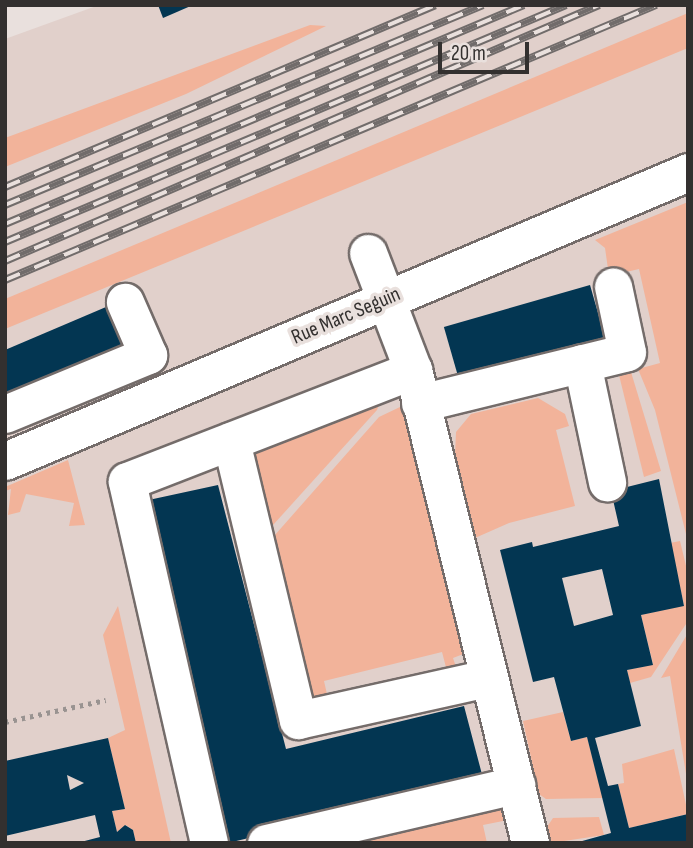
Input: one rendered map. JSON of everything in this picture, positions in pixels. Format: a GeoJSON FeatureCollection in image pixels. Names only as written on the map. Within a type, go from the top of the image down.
{"type":"FeatureCollection","features":[{"type":"Feature","properties":{"kind":"street","name":"Rue Marc Seguin"},"geometry":{"type":"LineString","coordinates":[[5,461],[688,172]]}},
{"type":"Feature","properties":{"kind":"street"},"geometry":{"type":"LineString","coordinates":[[368,253],[417,387],[530,843]]}},
{"type":"Feature","properties":{"kind":"street"},"geometry":{"type":"LineString","coordinates":[[209,843],[127,481],[232,441],[417,387],[582,363],[627,352],[613,286]]}},
{"type":"Feature","properties":{"kind":"street"},"geometry":{"type":"LineString","coordinates":[[5,414],[148,355],[125,302]]}},
{"type":"Feature","properties":{"kind":"street"},"geometry":{"type":"LineString","coordinates":[[136,360],[152,398]]}},
{"type":"Feature","properties":{"kind":"street"},"geometry":{"type":"LineString","coordinates":[[582,363],[607,482]]}},
{"type":"Feature","properties":{"kind":"street"},"geometry":{"type":"LineString","coordinates":[[232,441],[299,720],[488,678]]}},
{"type":"Feature","properties":{"kind":"street"},"geometry":{"type":"LineString","coordinates":[[266,843],[516,785]]}},
{"type":"Feature","properties":{"kind":"path"},"geometry":{"type":"LineString","coordinates":[[5,722],[106,700]]}},
{"type":"Feature","properties":{"kind":"shaded area"},"geometry":{"type":"Polygon","coordinates":[[[99,5],[688,5],[688,843],[5,843],[5,39],[99,5]]]}},
{"type":"Feature","properties":{"kind":"shaded area"},"geometry":{"type":"Polygon","coordinates":[[[688,13],[688,48],[5,329],[5,299],[688,13]]]}},
{"type":"Feature","properties":{"kind":"shaded area"},"geometry":{"type":"Polygon","coordinates":[[[310,25],[326,26],[186,94],[5,167],[5,138],[310,25]]]}},
{"type":"Feature","properties":{"kind":"shaded area"},"geometry":{"type":"Polygon","coordinates":[[[688,202],[688,542],[655,410],[638,369],[660,363],[639,269],[609,276],[605,248],[595,240],[688,202]]]}},
{"type":"Feature","properties":{"kind":"shaded area"},"geometry":{"type":"Polygon","coordinates":[[[631,372],[661,471],[644,477],[619,375],[631,372]]]}},
{"type":"Feature","properties":{"kind":"shaded area"},"geometry":{"type":"Polygon","coordinates":[[[382,396],[377,410],[264,535],[248,457],[258,445],[382,396]]]}},
{"type":"Feature","properties":{"kind":"shaded area"},"geometry":{"type":"Polygon","coordinates":[[[538,398],[565,414],[569,426],[556,430],[575,506],[509,523],[475,538],[455,456],[456,432],[471,414],[538,398]]]}},
{"type":"Feature","properties":{"kind":"shaded area"},"geometry":{"type":"Polygon","coordinates":[[[400,407],[406,410],[466,653],[453,658],[457,670],[448,675],[442,652],[324,681],[329,703],[312,703],[267,544],[379,417],[400,407]]]}},
{"type":"Feature","properties":{"kind":"shaded area"},"geometry":{"type":"Polygon","coordinates":[[[68,460],[85,525],[69,526],[74,503],[26,494],[20,512],[8,515],[11,489],[5,491],[5,487],[68,460]]]}},
{"type":"Feature","properties":{"kind":"shaded area"},"geometry":{"type":"Polygon","coordinates":[[[680,541],[688,574],[688,621],[651,677],[630,683],[627,670],[653,664],[641,615],[684,605],[670,543],[680,541]]]}},
{"type":"Feature","properties":{"kind":"shaded area"},"geometry":{"type":"Polygon","coordinates":[[[118,606],[171,843],[136,843],[133,830],[126,825],[117,832],[112,811],[125,809],[108,738],[125,730],[103,635],[118,606]]]}},
{"type":"Feature","properties":{"kind":"shaded area"},"geometry":{"type":"Polygon","coordinates":[[[688,633],[688,786],[670,676],[661,678],[688,633]]]}},
{"type":"Feature","properties":{"kind":"shaded area"},"geometry":{"type":"Polygon","coordinates":[[[563,712],[571,741],[587,737],[603,798],[546,799],[539,794],[523,721],[563,712]]]}},
{"type":"Feature","properties":{"kind":"shaded area"},"geometry":{"type":"Polygon","coordinates":[[[674,749],[688,814],[629,828],[618,784],[624,783],[622,764],[674,749]]]}},
{"type":"Feature","properties":{"kind":"shaded area"},"geometry":{"type":"Polygon","coordinates":[[[499,807],[508,820],[483,825],[487,843],[323,843],[499,807]]]}},
{"type":"Feature","properties":{"kind":"shaded area"},"geometry":{"type":"Polygon","coordinates":[[[599,817],[604,835],[551,843],[547,827],[553,818],[599,817]]]}},
{"type":"Feature","properties":{"kind":"building"},"geometry":{"type":"Polygon","coordinates":[[[158,5],[193,5],[163,18],[158,5]]]}},
{"type":"Feature","properties":{"kind":"building"},"geometry":{"type":"Polygon","coordinates":[[[590,285],[605,339],[459,381],[444,327],[590,285]]]}},
{"type":"Feature","properties":{"kind":"building"},"geometry":{"type":"Polygon","coordinates":[[[106,307],[123,347],[5,397],[5,350],[106,307]]]}},
{"type":"Feature","properties":{"kind":"building"},"geometry":{"type":"Polygon","coordinates":[[[659,479],[684,606],[641,615],[653,665],[627,670],[641,726],[595,738],[608,786],[618,784],[629,828],[688,814],[688,843],[575,843],[611,833],[587,737],[571,741],[554,677],[533,682],[500,550],[532,542],[533,547],[619,526],[611,491],[659,479]],[[602,569],[562,578],[574,626],[613,615],[602,569]]]}},
{"type":"Feature","properties":{"kind":"building"},"geometry":{"type":"Polygon","coordinates":[[[218,485],[286,749],[464,706],[484,782],[228,843],[144,501],[218,485]]]}},
{"type":"Feature","properties":{"kind":"building"},"geometry":{"type":"Polygon","coordinates":[[[108,738],[125,809],[112,811],[117,832],[125,825],[133,830],[136,843],[77,843],[100,837],[95,815],[5,836],[5,761],[108,738]],[[67,775],[70,790],[84,783],[67,775]]]}},
{"type":"Feature","properties":{"kind":"railway"},"geometry":{"type":"LineString","coordinates":[[5,187],[435,5]]}},
{"type":"Feature","properties":{"kind":"railway"},"geometry":{"type":"LineString","coordinates":[[5,205],[483,5]]}},
{"type":"Feature","properties":{"kind":"railway"},"geometry":{"type":"LineString","coordinates":[[5,224],[524,5]]}},
{"type":"Feature","properties":{"kind":"railway"},"geometry":{"type":"LineString","coordinates":[[5,242],[566,5]]}},
{"type":"Feature","properties":{"kind":"railway"},"geometry":{"type":"LineString","coordinates":[[5,261],[599,5]]}},
{"type":"Feature","properties":{"kind":"railway"},"geometry":{"type":"LineString","coordinates":[[5,280],[656,5]]}}]}
